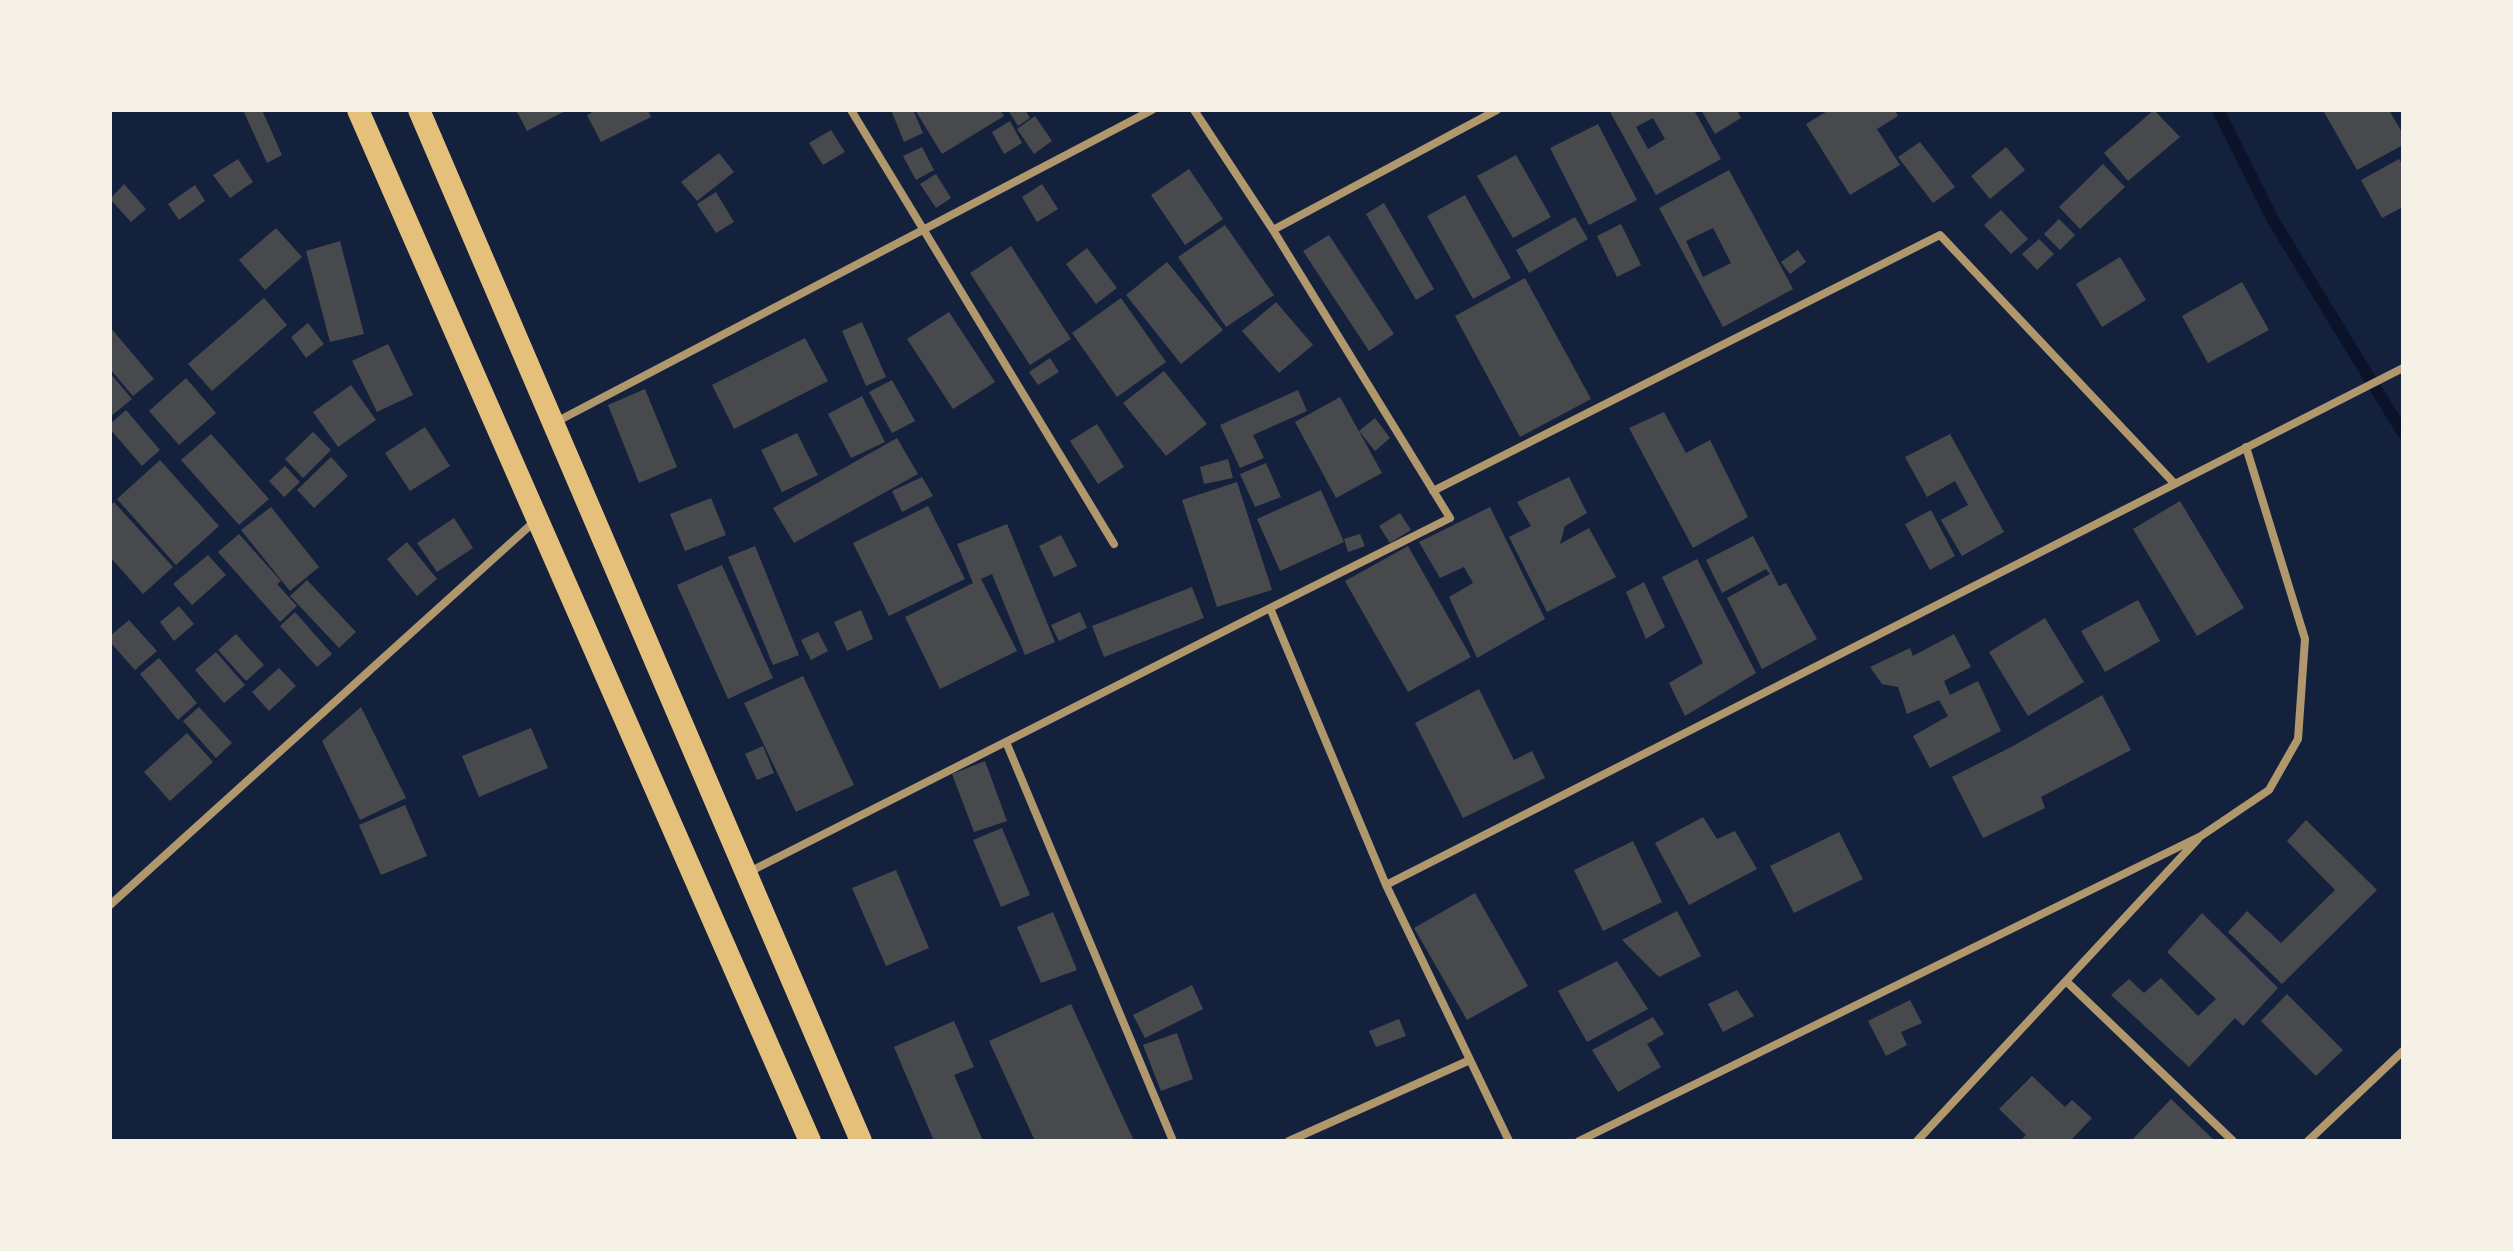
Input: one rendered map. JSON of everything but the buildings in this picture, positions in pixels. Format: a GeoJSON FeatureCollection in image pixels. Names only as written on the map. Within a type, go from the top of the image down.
{"type":"FeatureCollection","features":[{"type":"Feature","properties":{"kind":"highway"},"geometry":{"type":"LineString","coordinates":[[358,110],[810,1141]]}},
{"type":"Feature","properties":{"kind":"highway"},"geometry":{"type":"LineString","coordinates":[[419,110],[861,1141]]}},
{"type":"Feature","properties":{"kind":"street"},"geometry":{"type":"LineString","coordinates":[[851,110],[1114,544]]}},
{"type":"Feature","properties":{"kind":"street"},"geometry":{"type":"LineString","coordinates":[[553,424],[1152,110]]}},
{"type":"Feature","properties":{"kind":"street"},"geometry":{"type":"LineString","coordinates":[[746,873],[1450,518],[1273,230],[1194,110]]}},
{"type":"Feature","properties":{"kind":"street"},"geometry":{"type":"LineString","coordinates":[[1273,230],[1497,110]]}},
{"type":"Feature","properties":{"kind":"street"},"geometry":{"type":"LineString","coordinates":[[1433,491],[1940,235],[2174,483]]}},
{"type":"Feature","properties":{"kind":"street"},"geometry":{"type":"LineString","coordinates":[[1386,885],[2403,368]]}},
{"type":"Feature","properties":{"kind":"street"},"geometry":{"type":"LineString","coordinates":[[1579,1141],[2201,836],[2269,790],[2298,739],[2305,639],[2246,447]]}},
{"type":"Feature","properties":{"kind":"street"},"geometry":{"type":"LineString","coordinates":[[110,905],[539,518]]}},
{"type":"Feature","properties":{"kind":"street"},"geometry":{"type":"LineString","coordinates":[[1270,608],[1386,885],[1509,1141]]}},
{"type":"Feature","properties":{"kind":"street"},"geometry":{"type":"LineString","coordinates":[[1006,742],[1173,1141]]}},
{"type":"Feature","properties":{"kind":"street"},"geometry":{"type":"LineString","coordinates":[[1917,1141],[2201,836]]}},
{"type":"Feature","properties":{"kind":"street"},"geometry":{"type":"LineString","coordinates":[[2066,981],[2233,1141]]}},
{"type":"Feature","properties":{"kind":"street"},"geometry":{"type":"LineString","coordinates":[[2308,1141],[2403,1051]]}},
{"type":"Feature","properties":{"kind":"street"},"geometry":{"type":"LineString","coordinates":[[1289,1141],[1470,1060]]}},
{"type":"Feature","properties":{"kind":"waterway"},"geometry":{"type":"LineString","coordinates":[[2218,110],[2273,220],[2403,433]]}}]}
